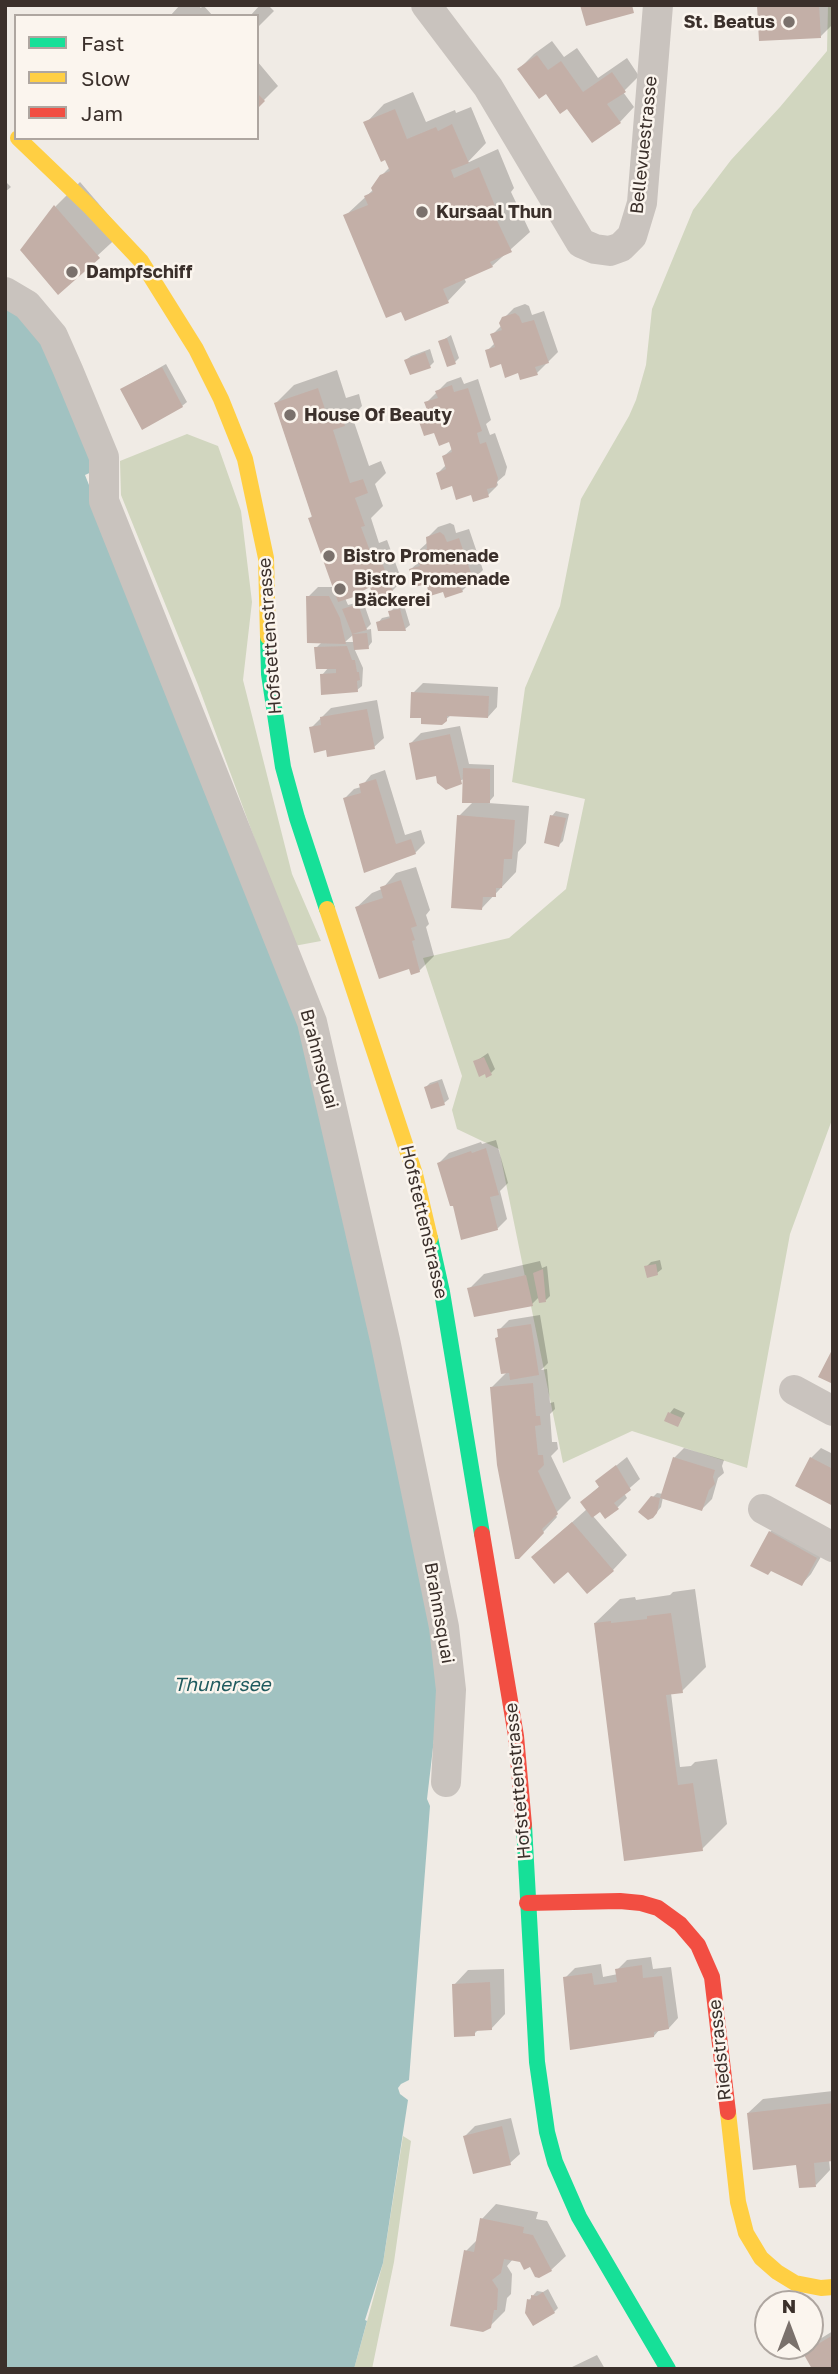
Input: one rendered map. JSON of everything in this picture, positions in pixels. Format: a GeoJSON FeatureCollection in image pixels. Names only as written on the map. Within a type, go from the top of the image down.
{"type":"FeatureCollection","features":[{"type":"Feature","properties":{"kind":"main road","name":"Hofstettenstrasse"},"geometry":{"type":"LineString","coordinates":[[20,140],[126,243],[147,270],[172,307],[212,380],[245,459],[264,548],[269,674],[283,767],[297,818],[412,1161],[442,1292],[514,1722],[523,1817],[537,2062],[550,2147],[579,2217],[668,2369]]}},
{"type":"Feature","properties":{"kind":"main road","name":"Riedstrasse"},"geometry":{"type":"LineString","coordinates":[[527,1903],[641,1903],[658,1908],[680,1924],[698,1945],[712,1977],[738,2202],[746,2233],[761,2258],[786,2278],[795,2283],[821,2288],[833,2287]]}},
{"type":"Feature","properties":{"kind":"street","name":"Bellevuestrasse"},"geometry":{"type":"LineString","coordinates":[[426,5],[488,87],[580,243],[610,251],[621,247],[632,236],[642,203],[658,5]]}},
{"type":"Feature","properties":{"kind":"street","name":"Brahmsquai"},"geometry":{"type":"LineString","coordinates":[[5,292],[27,305],[53,336],[68,370],[103,457],[104,501],[313,1022],[385,1340],[444,1627],[451,1690],[446,1782]]}},
{"type":"Feature","properties":{"kind":"street"},"geometry":{"type":"LineString","coordinates":[[794,1390],[833,1411]]}},
{"type":"Feature","properties":{"kind":"street"},"geometry":{"type":"LineString","coordinates":[[763,1509],[833,1547]]}},
{"type":"Feature","properties":{"kind":"green space"},"geometry":{"type":"Polygon","coordinates":[[[828,5],[833,5],[833,1117],[790,1234],[747,1468],[632,1431],[563,1463],[499,1149],[457,1129],[452,1110],[462,1076],[423,958],[509,938],[566,889],[585,799],[512,782],[525,688],[560,606],[581,499],[636,400],[646,365],[652,309],[693,210],[731,160],[827,51],[828,5]]]}},
{"type":"Feature","properties":{"kind":"green space"},"geometry":{"type":"Polygon","coordinates":[[[187,434],[218,446],[241,511],[252,602],[243,680],[292,874],[321,941],[294,946],[198,685],[121,495],[120,461],[187,434]]]}},
{"type":"Feature","properties":{"kind":"green space"},"geometry":{"type":"Polygon","coordinates":[[[403,2136],[411,2141],[394,2262],[372,2369],[354,2369],[383,2263],[403,2136]]]}},
{"type":"Feature","properties":{"kind":"water","name":"Thunersee"},"geometry":{"type":"Polygon","coordinates":[[[5,308],[39,329],[96,470],[85,475],[279,961],[325,1109],[441,1679],[427,1799],[430,1806],[409,2080],[398,2088],[400,2094],[408,2100],[383,2263],[365,2320],[367,2321],[354,2369],[5,2369],[5,308]]]}},
{"type":"Feature","properties":{"kind":"building"},"geometry":{"type":"Polygon","coordinates":[[[580,5],[632,5],[634,13],[586,26],[580,5]]]}},
{"type":"Feature","properties":{"kind":"building","name":"St. Beatus"},"geometry":{"type":"Polygon","coordinates":[[[757,5],[819,5],[821,38],[759,41],[757,5]]]}},
{"type":"Feature","properties":{"kind":"building"},"geometry":{"type":"Polygon","coordinates":[[[537,55],[548,70],[561,61],[583,92],[612,72],[626,92],[607,104],[621,123],[592,143],[567,109],[560,114],[546,94],[539,99],[517,69],[537,55]]]}},
{"type":"Feature","properties":{"kind":"building"},"geometry":{"type":"Polygon","coordinates":[[[259,95],[265,101],[259,107],[259,95]]]}},
{"type":"Feature","properties":{"kind":"building","name":"Kursaal Thun"},"geometry":{"type":"Polygon","coordinates":[[[395,109],[407,139],[436,127],[438,131],[452,124],[469,163],[451,170],[454,178],[479,167],[496,208],[492,210],[512,252],[490,262],[493,267],[443,289],[449,303],[405,321],[401,312],[386,318],[343,215],[368,205],[364,196],[373,192],[371,188],[380,175],[390,171],[385,160],[381,162],[363,122],[395,109]]]}},
{"type":"Feature","properties":{"kind":"building"},"geometry":{"type":"Polygon","coordinates":[[[54,205],[100,258],[58,295],[20,250],[54,205]]]}},
{"type":"Feature","properties":{"kind":"building"},"geometry":{"type":"Polygon","coordinates":[[[515,313],[522,323],[534,320],[549,363],[535,367],[538,375],[520,380],[518,373],[505,378],[501,364],[490,368],[485,350],[495,347],[490,334],[502,330],[499,323],[502,317],[515,313]]]}},
{"type":"Feature","properties":{"kind":"building"},"geometry":{"type":"Polygon","coordinates":[[[447,338],[456,364],[447,367],[438,341],[447,338]]]}},
{"type":"Feature","properties":{"kind":"building"},"geometry":{"type":"Polygon","coordinates":[[[425,352],[431,368],[410,375],[404,360],[425,352]]]}},
{"type":"Feature","properties":{"kind":"building"},"geometry":{"type":"Polygon","coordinates":[[[162,367],[183,407],[142,430],[120,389],[162,367]]]}},
{"type":"Feature","properties":{"kind":"building"},"geometry":{"type":"Polygon","coordinates":[[[452,385],[454,392],[468,388],[482,431],[477,433],[480,444],[486,442],[498,478],[496,487],[487,489],[489,497],[473,502],[471,495],[456,500],[452,486],[441,490],[436,473],[446,469],[442,456],[452,452],[451,448],[449,442],[439,446],[434,433],[424,436],[418,419],[429,415],[424,402],[438,398],[435,391],[452,385]]]}},
{"type":"Feature","properties":{"kind":"building"},"geometry":{"type":"Polygon","coordinates":[[[318,388],[327,415],[340,411],[345,426],[333,430],[350,483],[363,479],[368,493],[355,498],[365,526],[361,527],[370,551],[377,549],[393,592],[374,599],[370,587],[357,596],[338,602],[308,518],[312,517],[274,403],[318,388]]]}},
{"type":"Feature","properties":{"kind":"building"},"geometry":{"type":"Polygon","coordinates":[[[440,532],[447,542],[459,538],[474,582],[460,586],[463,592],[445,598],[443,592],[430,596],[426,584],[415,587],[409,569],[420,566],[415,552],[427,549],[426,537],[440,532]]]}},
{"type":"Feature","properties":{"kind":"building"},"geometry":{"type":"Polygon","coordinates":[[[306,596],[329,596],[340,618],[346,644],[307,643],[306,596]]]}},
{"type":"Feature","properties":{"kind":"building"},"geometry":{"type":"Polygon","coordinates":[[[358,604],[367,630],[352,634],[342,609],[358,604]]]}},
{"type":"Feature","properties":{"kind":"building"},"geometry":{"type":"Polygon","coordinates":[[[400,609],[406,631],[378,631],[376,622],[390,618],[388,611],[400,609]]]}},
{"type":"Feature","properties":{"kind":"building"},"geometry":{"type":"Polygon","coordinates":[[[367,633],[369,649],[354,650],[352,634],[367,633]]]}},
{"type":"Feature","properties":{"kind":"building"},"geometry":{"type":"Polygon","coordinates":[[[347,646],[359,672],[358,692],[321,695],[320,674],[336,673],[336,669],[316,669],[314,647],[347,646]]]}},
{"type":"Feature","properties":{"kind":"building"},"geometry":{"type":"Polygon","coordinates":[[[411,692],[489,696],[488,718],[447,716],[447,721],[442,725],[421,724],[421,718],[410,718],[411,692]]]}},
{"type":"Feature","properties":{"kind":"building"},"geometry":{"type":"Polygon","coordinates":[[[367,709],[375,749],[327,757],[326,750],[314,753],[309,727],[321,725],[320,717],[367,709]]]}},
{"type":"Feature","properties":{"kind":"building"},"geometry":{"type":"Polygon","coordinates":[[[450,734],[462,784],[446,790],[437,783],[436,776],[416,780],[409,743],[450,734]]]}},
{"type":"Feature","properties":{"kind":"building"},"geometry":{"type":"Polygon","coordinates":[[[463,768],[490,769],[490,803],[462,803],[463,768]]]}},
{"type":"Feature","properties":{"kind":"building"},"geometry":{"type":"Polygon","coordinates":[[[376,779],[396,844],[411,839],[416,854],[364,873],[343,798],[361,793],[359,784],[376,779]]]}},
{"type":"Feature","properties":{"kind":"building"},"geometry":{"type":"Polygon","coordinates":[[[457,815],[515,820],[512,859],[504,859],[502,888],[496,888],[496,897],[483,897],[482,910],[451,908],[457,815]]]}},
{"type":"Feature","properties":{"kind":"building"},"geometry":{"type":"Polygon","coordinates":[[[550,815],[566,818],[559,847],[544,843],[550,815]]]}},
{"type":"Feature","properties":{"kind":"building"},"geometry":{"type":"Polygon","coordinates":[[[401,880],[417,926],[411,928],[420,972],[411,975],[409,969],[379,979],[355,907],[383,898],[380,887],[401,880]]]}},
{"type":"Feature","properties":{"kind":"building"},"geometry":{"type":"Polygon","coordinates":[[[484,1057],[492,1075],[486,1078],[485,1074],[479,1077],[473,1061],[484,1057]]]}},
{"type":"Feature","properties":{"kind":"building"},"geometry":{"type":"Polygon","coordinates":[[[438,1082],[445,1105],[431,1109],[424,1087],[438,1082]]]}},
{"type":"Feature","properties":{"kind":"building"},"geometry":{"type":"Polygon","coordinates":[[[486,1148],[499,1195],[490,1197],[498,1230],[461,1240],[453,1206],[450,1206],[437,1163],[486,1148]]]}},
{"type":"Feature","properties":{"kind":"building"},"geometry":{"type":"Polygon","coordinates":[[[656,1264],[658,1275],[647,1278],[644,1266],[656,1264]]]}},
{"type":"Feature","properties":{"kind":"building"},"geometry":{"type":"Polygon","coordinates":[[[543,1269],[546,1302],[539,1303],[533,1273],[543,1269]]]}},
{"type":"Feature","properties":{"kind":"building"},"geometry":{"type":"Polygon","coordinates":[[[526,1275],[533,1306],[474,1317],[467,1288],[526,1275]]]}},
{"type":"Feature","properties":{"kind":"building"},"geometry":{"type":"Polygon","coordinates":[[[531,1324],[539,1375],[510,1380],[509,1373],[501,1374],[495,1338],[498,1337],[497,1329],[531,1324]]]}},
{"type":"Feature","properties":{"kind":"building"},"geometry":{"type":"Polygon","coordinates":[[[833,1348],[833,1384],[818,1377],[833,1348]]]}},
{"type":"Feature","properties":{"kind":"building"},"geometry":{"type":"Polygon","coordinates":[[[533,1383],[536,1416],[540,1416],[541,1425],[535,1426],[538,1455],[543,1455],[544,1465],[538,1471],[558,1514],[542,1529],[544,1533],[519,1559],[515,1559],[497,1465],[490,1387],[533,1383]]]}},
{"type":"Feature","properties":{"kind":"building"},"geometry":{"type":"Polygon","coordinates":[[[668,1412],[682,1418],[678,1427],[664,1421],[668,1412]]]}},
{"type":"Feature","properties":{"kind":"building"},"geometry":{"type":"Polygon","coordinates":[[[673,1457],[715,1470],[715,1484],[709,1490],[702,1511],[660,1498],[673,1457]]]}},
{"type":"Feature","properties":{"kind":"building"},"geometry":{"type":"Polygon","coordinates":[[[810,1457],[833,1469],[833,1506],[795,1486],[810,1457]]]}},
{"type":"Feature","properties":{"kind":"building"},"geometry":{"type":"Polygon","coordinates":[[[616,1465],[631,1490],[614,1503],[619,1509],[605,1519],[600,1512],[592,1518],[580,1502],[599,1487],[595,1481],[616,1465]]]}},
{"type":"Feature","properties":{"kind":"building"},"geometry":{"type":"Polygon","coordinates":[[[651,1496],[660,1498],[657,1513],[648,1520],[638,1512],[651,1496]]]}},
{"type":"Feature","properties":{"kind":"building"},"geometry":{"type":"Polygon","coordinates":[[[572,1522],[614,1571],[587,1594],[568,1572],[554,1584],[531,1557],[572,1522]]]}},
{"type":"Feature","properties":{"kind":"building"},"geometry":{"type":"Polygon","coordinates":[[[769,1531],[817,1558],[802,1586],[771,1571],[768,1575],[750,1566],[769,1531]]]}},
{"type":"Feature","properties":{"kind":"building"},"geometry":{"type":"Polygon","coordinates":[[[671,1613],[683,1693],[666,1695],[678,1785],[693,1783],[703,1851],[624,1861],[594,1623],[647,1619],[647,1616],[671,1613]]]}},
{"type":"Feature","properties":{"kind":"building"},"geometry":{"type":"Polygon","coordinates":[[[642,1965],[643,1978],[662,1976],[669,2029],[654,2032],[654,2037],[570,2050],[563,1977],[592,1973],[594,1985],[617,1982],[615,1969],[642,1965]]]}},
{"type":"Feature","properties":{"kind":"building"},"geometry":{"type":"Polygon","coordinates":[[[490,1982],[492,2030],[475,2031],[475,2036],[454,2037],[452,1984],[490,1982]]]}},
{"type":"Feature","properties":{"kind":"building"},"geometry":{"type":"Polygon","coordinates":[[[833,2103],[833,2161],[814,2163],[816,2187],[799,2188],[796,2165],[753,2170],[747,2113],[833,2103]]]}},
{"type":"Feature","properties":{"kind":"building"},"geometry":{"type":"Polygon","coordinates":[[[502,2126],[511,2165],[473,2174],[463,2136],[502,2126]]]}},
{"type":"Feature","properties":{"kind":"building"},"geometry":{"type":"Polygon","coordinates":[[[480,2218],[524,2227],[523,2233],[533,2235],[552,2271],[539,2278],[535,2277],[530,2267],[524,2270],[520,2262],[504,2259],[501,2273],[492,2280],[498,2289],[497,2310],[494,2310],[491,2328],[483,2332],[450,2326],[464,2250],[474,2252],[480,2218]]]}},
{"type":"Feature","properties":{"kind":"building"},"geometry":{"type":"Polygon","coordinates":[[[543,2292],[555,2313],[533,2326],[525,2313],[527,2299],[531,2300],[531,2295],[537,2296],[543,2292]]]}},
{"type":"Feature","properties":{"kind":"building"},"geometry":{"type":"Polygon","coordinates":[[[833,2335],[833,2369],[812,2369],[807,2360],[824,2360],[824,2340],[833,2335]]]}},
{"type":"Feature","properties":{"kind":"traffic: fast"},"geometry":{"type":"LineString","coordinates":[[268,637],[269,674],[283,767],[327,909]]}},
{"type":"Feature","properties":{"kind":"traffic: fast"},"geometry":{"type":"LineString","coordinates":[[430,1238],[442,1292],[482,1534]]}},
{"type":"Feature","properties":{"kind":"traffic: fast"},"geometry":{"type":"LineString","coordinates":[[524,1825],[537,2062],[547,2132],[555,2162],[579,2217],[668,2369]]}},
{"type":"Feature","properties":{"kind":"traffic: slow"},"geometry":{"type":"LineString","coordinates":[[20,140],[141,261],[196,349],[221,399],[245,459],[266,558],[268,637]]}},
{"type":"Feature","properties":{"kind":"traffic: slow"},"geometry":{"type":"LineString","coordinates":[[327,909],[415,1174],[430,1238]]}},
{"type":"Feature","properties":{"kind":"traffic: slow"},"geometry":{"type":"LineString","coordinates":[[728,2112],[738,2202],[746,2233],[761,2258],[777,2272],[795,2283],[821,2288],[833,2287]]}},
{"type":"Feature","properties":{"kind":"traffic: jam"},"geometry":{"type":"LineString","coordinates":[[482,1534],[516,1736],[524,1825]]}},
{"type":"Feature","properties":{"kind":"traffic: jam"},"geometry":{"type":"LineString","coordinates":[[527,1903],[641,1903],[658,1908],[680,1924],[698,1945],[712,1977],[728,2112]]}},
{"type":"Feature","properties":{"kind":"place","name":"St. Beatus"},"geometry":{"type":"Point","coordinates":[789,22]}},
{"type":"Feature","properties":{"kind":"place","name":"Kursaal Thun"},"geometry":{"type":"Point","coordinates":[422,212]}},
{"type":"Feature","properties":{"kind":"place","name":"Dampfschiff"},"geometry":{"type":"Point","coordinates":[72,272]}},
{"type":"Feature","properties":{"kind":"place","name":"House Of Beauty"},"geometry":{"type":"Point","coordinates":[290,415]}},
{"type":"Feature","properties":{"kind":"place","name":"Bistro Promenade"},"geometry":{"type":"Point","coordinates":[329,556]}},
{"type":"Feature","properties":{"kind":"place","name":"Bistro Promenade Bäckerei"},"geometry":{"type":"Point","coordinates":[340,589]}}]}
